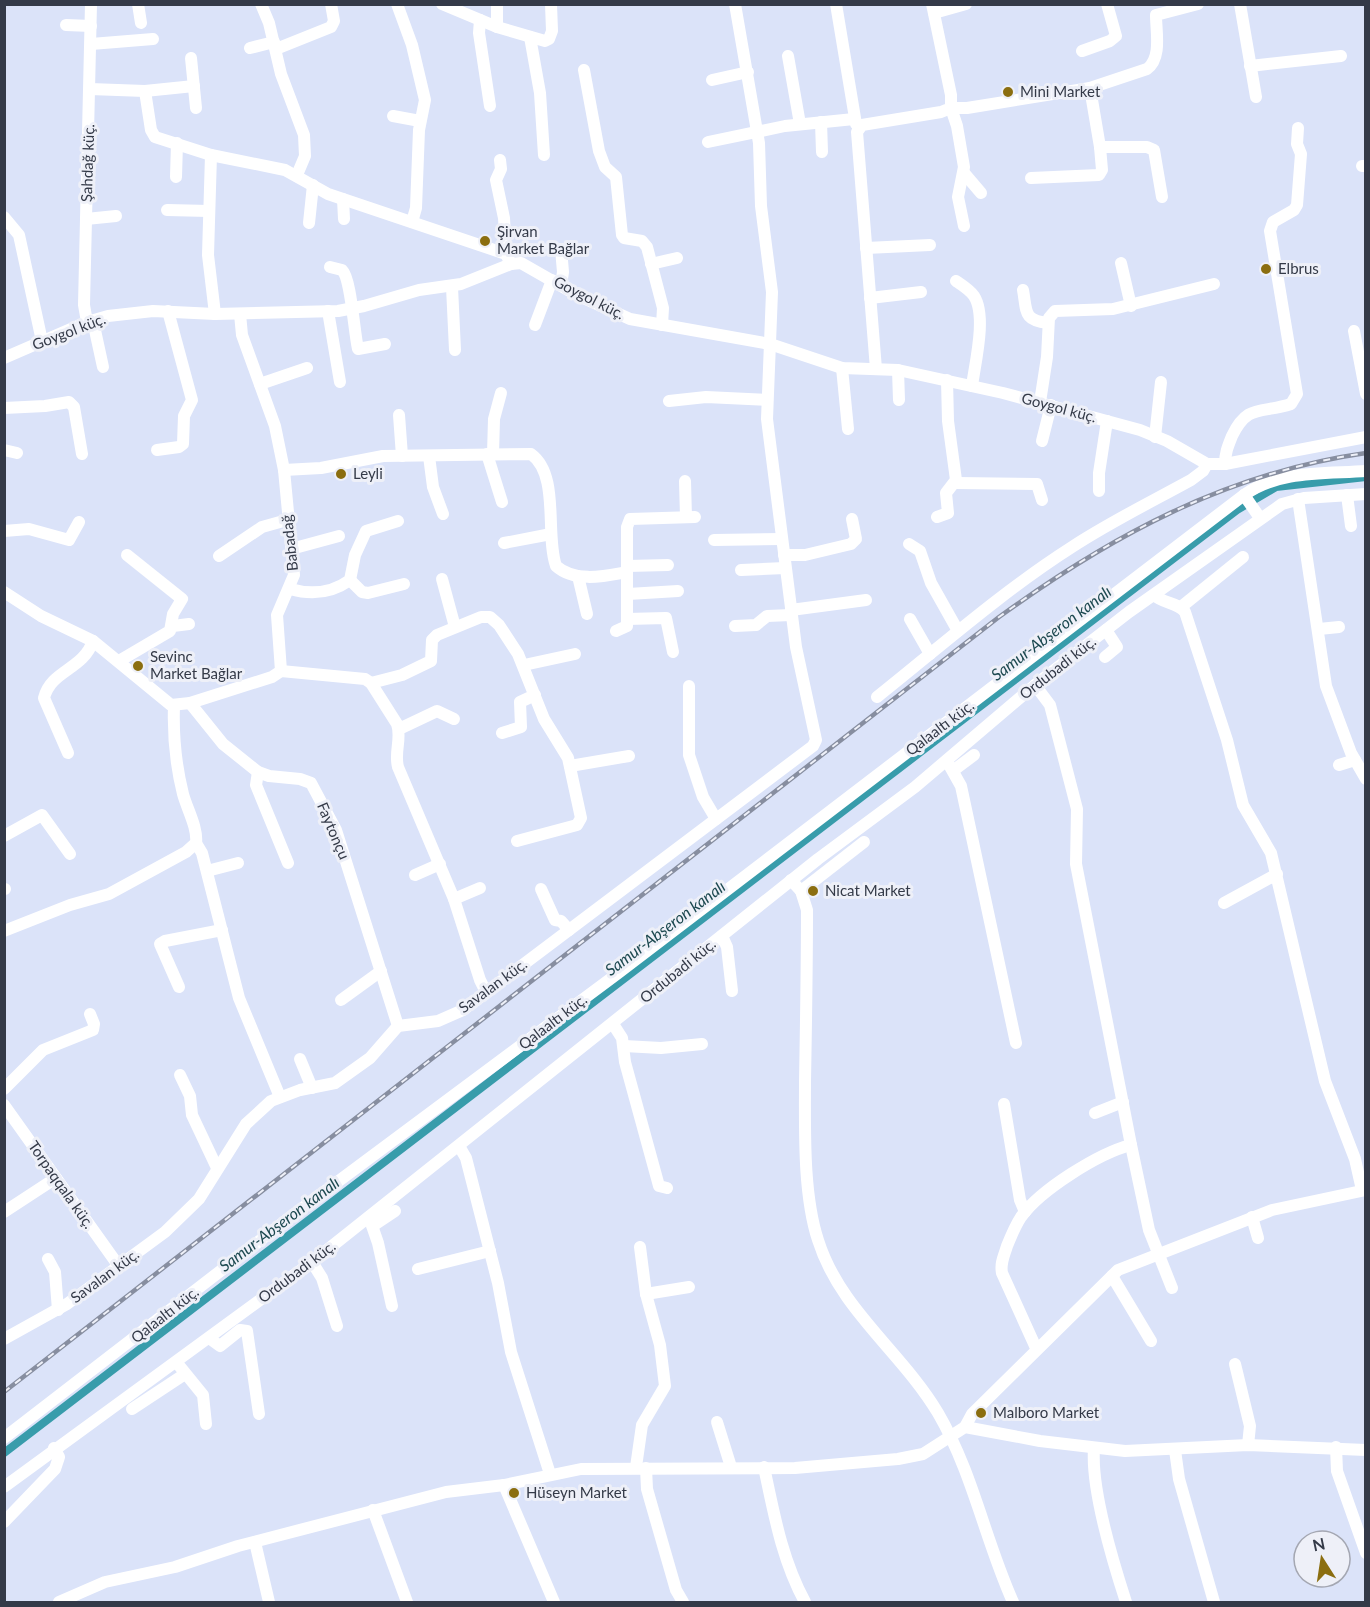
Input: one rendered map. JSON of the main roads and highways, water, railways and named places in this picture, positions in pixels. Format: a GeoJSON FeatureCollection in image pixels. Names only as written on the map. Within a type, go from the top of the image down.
{"type":"FeatureCollection","features":[{"type":"Feature","properties":{"kind":"waterway","name":"Samur-Abşeron kanalı"},"geometry":{"type":"LineString","coordinates":[[4,1453],[1237,510],[1276,487],[1366,477]]}},
{"type":"Feature","properties":{"kind":"railway"},"geometry":{"type":"LineString","coordinates":[[4,1392],[999,617],[1041,588],[1127,535],[1218,492],[1315,462],[1366,453]]}},
{"type":"Feature","properties":{"kind":"place","name":"Mini Market"},"geometry":{"type":"Point","coordinates":[1008,92]}},
{"type":"Feature","properties":{"kind":"place","name":"Şirvan Market Bağlar"},"geometry":{"type":"Point","coordinates":[485,241]}},
{"type":"Feature","properties":{"kind":"place","name":"Elbrus"},"geometry":{"type":"Point","coordinates":[1266,269]}},
{"type":"Feature","properties":{"kind":"place","name":"Leyli"},"geometry":{"type":"Point","coordinates":[341,474]}},
{"type":"Feature","properties":{"kind":"place","name":"Sevinc Market Bağlar"},"geometry":{"type":"Point","coordinates":[138,666]}},
{"type":"Feature","properties":{"kind":"place","name":"Nicat Market"},"geometry":{"type":"Point","coordinates":[813,891]}},
{"type":"Feature","properties":{"kind":"place","name":"Malboro Market"},"geometry":{"type":"Point","coordinates":[981,1413]}},
{"type":"Feature","properties":{"kind":"place","name":"Hüseyn Market"},"geometry":{"type":"Point","coordinates":[514,1493]}}]}
